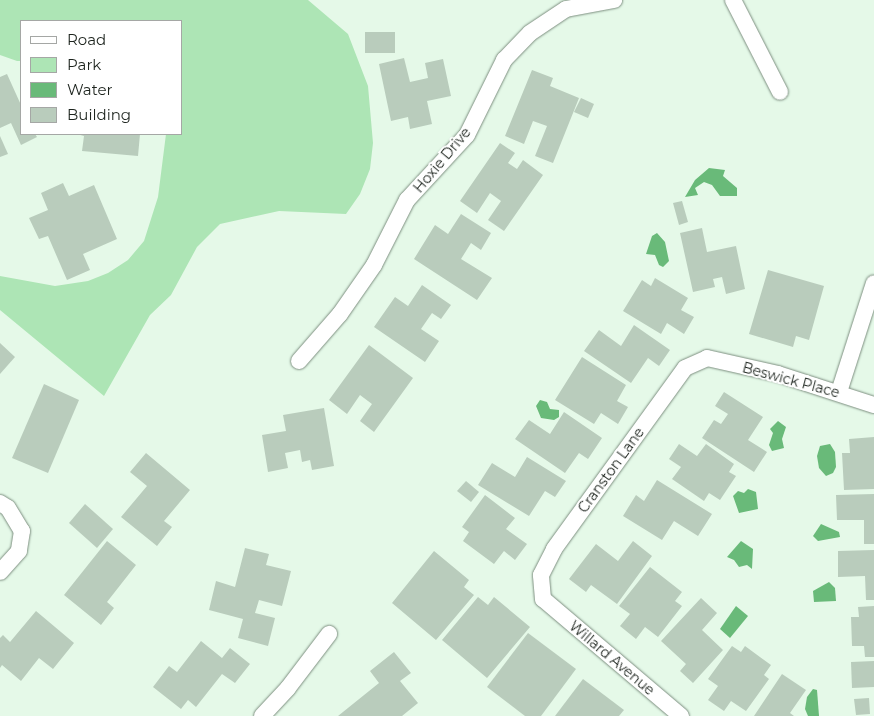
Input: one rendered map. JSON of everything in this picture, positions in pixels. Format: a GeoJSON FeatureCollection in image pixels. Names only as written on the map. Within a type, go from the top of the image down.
{"type":"FeatureCollection","features":[{"type":"Feature","properties":{"kind":"street","name":"Hoxie Drive"},"geometry":{"type":"LineString","coordinates":[[299,361],[340,314],[374,265],[408,200],[467,135],[504,60],[530,33],[565,5],[614,0]]}},
{"type":"Feature","properties":{"kind":"street"},"geometry":{"type":"LineString","coordinates":[[734,0],[780,92]]}},
{"type":"Feature","properties":{"kind":"street"},"geometry":{"type":"LineString","coordinates":[[839,392],[874,283]]}},
{"type":"Feature","properties":{"kind":"street","name":"Beswick Place"},"geometry":{"type":"LineString","coordinates":[[707,358],[839,392],[874,405]]}},
{"type":"Feature","properties":{"kind":"street","name":"Cranston Lane"},"geometry":{"type":"LineString","coordinates":[[543,599],[542,575],[554,549],[685,368],[707,358]]}},
{"type":"Feature","properties":{"kind":"street"},"geometry":{"type":"LineString","coordinates":[[0,503],[8,508],[22,531],[19,551],[0,572]]}},
{"type":"Feature","properties":{"kind":"street","name":"Willard Avenue"},"geometry":{"type":"LineString","coordinates":[[543,599],[681,716]]}},
{"type":"Feature","properties":{"kind":"street"},"geometry":{"type":"LineString","coordinates":[[262,716],[288,688],[329,634]]}},
{"type":"Feature","properties":{"kind":"green space"},"geometry":{"type":"Polygon","coordinates":[[[0,0],[308,0],[348,34],[368,86],[373,143],[370,169],[360,194],[346,214],[279,211],[220,224],[197,247],[171,295],[150,315],[104,396],[0,310],[0,276],[55,286],[88,281],[108,273],[128,260],[144,241],[158,197],[166,135],[182,135],[182,20],[20,20],[20,61],[0,55],[0,0]]]}},
{"type":"Feature","properties":{"kind":"water"},"geometry":{"type":"Polygon","coordinates":[[[709,168],[725,170],[723,176],[737,188],[737,196],[720,196],[712,185],[704,182],[695,188],[698,195],[685,197],[695,180],[709,168]]]}},
{"type":"Feature","properties":{"kind":"water"},"geometry":{"type":"Polygon","coordinates":[[[657,233],[665,242],[669,261],[663,267],[659,265],[655,255],[646,254],[652,236],[657,233]]]}},
{"type":"Feature","properties":{"kind":"water"},"geometry":{"type":"Polygon","coordinates":[[[540,400],[547,402],[550,409],[559,410],[559,417],[554,420],[541,418],[536,406],[540,400]]]}},
{"type":"Feature","properties":{"kind":"water"},"geometry":{"type":"Polygon","coordinates":[[[778,421],[786,427],[782,439],[784,448],[772,451],[769,445],[773,433],[770,429],[778,421]]]}},
{"type":"Feature","properties":{"kind":"water"},"geometry":{"type":"Polygon","coordinates":[[[830,444],[835,452],[836,467],[833,473],[826,476],[819,468],[817,456],[820,446],[830,444]]]}},
{"type":"Feature","properties":{"kind":"water"},"geometry":{"type":"Polygon","coordinates":[[[748,489],[756,492],[758,509],[739,513],[733,496],[738,491],[744,493],[748,489]]]}},
{"type":"Feature","properties":{"kind":"water"},"geometry":{"type":"Polygon","coordinates":[[[821,524],[839,532],[840,537],[818,541],[813,536],[821,524]]]}},
{"type":"Feature","properties":{"kind":"water"},"geometry":{"type":"Polygon","coordinates":[[[741,541],[753,549],[752,569],[747,565],[739,567],[734,560],[727,557],[741,541]]]}},
{"type":"Feature","properties":{"kind":"water"},"geometry":{"type":"Polygon","coordinates":[[[829,582],[835,588],[836,601],[814,602],[813,591],[829,582]]]}},
{"type":"Feature","properties":{"kind":"water"},"geometry":{"type":"Polygon","coordinates":[[[736,606],[748,616],[730,638],[720,629],[736,606]]]}},
{"type":"Feature","properties":{"kind":"water"},"geometry":{"type":"Polygon","coordinates":[[[813,689],[817,690],[819,716],[808,716],[805,709],[807,697],[813,689]]]}},
{"type":"Feature","properties":{"kind":"building"},"geometry":{"type":"Polygon","coordinates":[[[365,32],[395,32],[395,53],[365,53],[365,32]]]}},
{"type":"Feature","properties":{"kind":"building"},"geometry":{"type":"Polygon","coordinates":[[[404,58],[410,82],[428,78],[425,63],[443,59],[451,96],[427,101],[432,124],[410,129],[408,117],[391,121],[379,64],[404,58]]]}},
{"type":"Feature","properties":{"kind":"building"},"geometry":{"type":"Polygon","coordinates":[[[532,70],[553,78],[550,86],[579,98],[553,163],[535,156],[547,126],[533,121],[524,144],[505,136],[532,70]]]}},
{"type":"Feature","properties":{"kind":"building"},"geometry":{"type":"Polygon","coordinates":[[[7,74],[20,103],[20,135],[36,135],[37,137],[21,145],[11,123],[0,128],[0,77],[7,74]]]}},
{"type":"Feature","properties":{"kind":"building"},"geometry":{"type":"Polygon","coordinates":[[[581,98],[594,104],[588,118],[574,112],[581,98]]]}},
{"type":"Feature","properties":{"kind":"building"},"geometry":{"type":"Polygon","coordinates":[[[80,135],[140,135],[138,156],[82,151],[84,136],[80,135]]]}},
{"type":"Feature","properties":{"kind":"building"},"geometry":{"type":"Polygon","coordinates":[[[0,136],[8,154],[0,157],[0,136]]]}},
{"type":"Feature","properties":{"kind":"building"},"geometry":{"type":"Polygon","coordinates":[[[500,143],[515,153],[508,163],[517,169],[523,160],[543,175],[504,231],[488,220],[501,201],[490,193],[477,213],[460,201],[500,143]]]}},
{"type":"Feature","properties":{"kind":"building"},"geometry":{"type":"Polygon","coordinates":[[[63,183],[69,196],[94,185],[117,239],[83,254],[90,270],[67,280],[48,236],[39,239],[29,218],[48,210],[41,193],[63,183]]]}},
{"type":"Feature","properties":{"kind":"building"},"geometry":{"type":"Polygon","coordinates":[[[682,201],[688,222],[679,225],[673,203],[682,201]]]}},
{"type":"Feature","properties":{"kind":"building"},"geometry":{"type":"Polygon","coordinates":[[[461,214],[491,233],[481,250],[471,243],[461,259],[492,278],[477,300],[414,259],[435,225],[448,234],[461,214]]]}},
{"type":"Feature","properties":{"kind":"building"},"geometry":{"type":"Polygon","coordinates":[[[702,228],[707,252],[736,246],[745,289],[726,294],[722,277],[713,279],[715,287],[693,292],[680,233],[702,228]]]}},
{"type":"Feature","properties":{"kind":"building"},"geometry":{"type":"Polygon","coordinates":[[[768,270],[824,286],[809,340],[796,336],[793,347],[749,334],[768,270]]]}},
{"type":"Feature","properties":{"kind":"building"},"geometry":{"type":"Polygon","coordinates":[[[655,278],[688,298],[681,310],[694,317],[684,334],[667,323],[661,334],[623,311],[642,280],[651,286],[655,278]]]}},
{"type":"Feature","properties":{"kind":"building"},"geometry":{"type":"Polygon","coordinates":[[[422,285],[451,305],[441,319],[432,313],[421,329],[439,341],[425,362],[374,327],[395,297],[408,306],[422,285]]]}},
{"type":"Feature","properties":{"kind":"building"},"geometry":{"type":"Polygon","coordinates":[[[634,325],[670,350],[659,366],[648,358],[631,383],[584,351],[599,330],[621,346],[634,325]]]}},
{"type":"Feature","properties":{"kind":"building"},"geometry":{"type":"Polygon","coordinates":[[[0,343],[15,357],[0,374],[0,343]]]}},
{"type":"Feature","properties":{"kind":"building"},"geometry":{"type":"Polygon","coordinates":[[[369,345],[413,378],[374,432],[360,421],[372,404],[360,395],[347,414],[329,400],[369,345]]]}},
{"type":"Feature","properties":{"kind":"building"},"geometry":{"type":"Polygon","coordinates":[[[582,357],[626,385],[617,401],[628,407],[618,424],[601,413],[594,424],[555,400],[582,357]]]}},
{"type":"Feature","properties":{"kind":"building"},"geometry":{"type":"Polygon","coordinates":[[[44,384],[79,400],[48,473],[12,458],[44,384]]]}},
{"type":"Feature","properties":{"kind":"building"},"geometry":{"type":"Polygon","coordinates":[[[724,392],[763,417],[748,440],[767,452],[754,472],[702,438],[714,420],[721,424],[728,414],[715,406],[724,392]]]}},
{"type":"Feature","properties":{"kind":"building"},"geometry":{"type":"Polygon","coordinates":[[[324,408],[334,466],[312,470],[310,460],[302,462],[300,450],[285,453],[288,468],[268,472],[262,435],[286,431],[283,415],[324,408]]]}},
{"type":"Feature","properties":{"kind":"building"},"geometry":{"type":"Polygon","coordinates":[[[564,412],[602,438],[588,459],[579,453],[565,473],[515,439],[529,420],[550,434],[564,412]]]}},
{"type":"Feature","properties":{"kind":"building"},"geometry":{"type":"Polygon","coordinates":[[[874,437],[874,489],[844,490],[842,453],[850,453],[849,439],[874,437]]]}},
{"type":"Feature","properties":{"kind":"building"},"geometry":{"type":"Polygon","coordinates":[[[679,444],[697,456],[706,444],[734,464],[729,472],[736,476],[720,500],[709,493],[704,501],[672,479],[681,467],[669,459],[679,444]]]}},
{"type":"Feature","properties":{"kind":"building"},"geometry":{"type":"Polygon","coordinates":[[[146,453],[190,490],[164,521],[172,527],[157,546],[121,517],[147,486],[130,472],[146,453]]]}},
{"type":"Feature","properties":{"kind":"building"},"geometry":{"type":"Polygon","coordinates":[[[527,457],[566,481],[555,497],[545,491],[529,516],[478,485],[492,463],[515,477],[527,457]]]}},
{"type":"Feature","properties":{"kind":"building"},"geometry":{"type":"Polygon","coordinates":[[[657,480],[712,514],[698,536],[674,521],[662,540],[623,516],[636,495],[644,501],[657,480]]]}},
{"type":"Feature","properties":{"kind":"building"},"geometry":{"type":"Polygon","coordinates":[[[466,481],[479,492],[471,502],[457,491],[466,481]]]}},
{"type":"Feature","properties":{"kind":"building"},"geometry":{"type":"Polygon","coordinates":[[[874,494],[874,544],[864,544],[864,520],[837,520],[836,495],[874,494]]]}},
{"type":"Feature","properties":{"kind":"building"},"geometry":{"type":"Polygon","coordinates":[[[485,495],[515,518],[506,529],[527,544],[515,560],[504,551],[494,564],[463,541],[469,532],[462,527],[485,495]]]}},
{"type":"Feature","properties":{"kind":"building"},"geometry":{"type":"Polygon","coordinates":[[[85,504],[113,529],[97,548],[69,523],[85,504]]]}},
{"type":"Feature","properties":{"kind":"building"},"geometry":{"type":"Polygon","coordinates":[[[107,541],[136,565],[107,602],[114,608],[101,625],[64,595],[107,541]]]}},
{"type":"Feature","properties":{"kind":"building"},"geometry":{"type":"Polygon","coordinates":[[[633,541],[652,556],[617,604],[591,585],[586,592],[569,579],[596,544],[618,561],[633,541]]]}},
{"type":"Feature","properties":{"kind":"building"},"geometry":{"type":"Polygon","coordinates":[[[245,548],[269,554],[266,565],[291,571],[282,606],[259,600],[255,613],[275,618],[268,646],[238,638],[243,619],[209,610],[216,581],[235,587],[245,548]]]}},
{"type":"Feature","properties":{"kind":"building"},"geometry":{"type":"Polygon","coordinates":[[[874,550],[874,600],[866,600],[865,576],[838,577],[838,551],[874,550]]]}},
{"type":"Feature","properties":{"kind":"building"},"geometry":{"type":"Polygon","coordinates":[[[434,551],[469,580],[464,587],[474,595],[436,640],[392,603],[434,551]]]}},
{"type":"Feature","properties":{"kind":"building"},"geometry":{"type":"Polygon","coordinates":[[[650,567],[682,592],[675,601],[682,606],[658,637],[645,627],[636,639],[620,626],[630,614],[619,606],[650,567]]]}},
{"type":"Feature","properties":{"kind":"building"},"geometry":{"type":"Polygon","coordinates":[[[478,597],[488,605],[494,597],[530,627],[487,678],[442,640],[478,597]]]}},
{"type":"Feature","properties":{"kind":"building"},"geometry":{"type":"Polygon","coordinates":[[[701,598],[717,613],[702,630],[723,650],[693,683],[680,671],[686,664],[661,641],[701,598]]]}},
{"type":"Feature","properties":{"kind":"building"},"geometry":{"type":"Polygon","coordinates":[[[874,606],[874,657],[865,657],[864,646],[852,646],[851,617],[859,617],[858,607],[874,606]]]}},
{"type":"Feature","properties":{"kind":"building"},"geometry":{"type":"Polygon","coordinates":[[[36,611],[74,643],[53,669],[39,658],[21,681],[2,665],[0,668],[0,638],[3,635],[10,642],[36,611]]]}},
{"type":"Feature","properties":{"kind":"building"},"geometry":{"type":"Polygon","coordinates":[[[528,633],[576,669],[541,716],[525,716],[487,687],[528,633]]]}},
{"type":"Feature","properties":{"kind":"building"},"geometry":{"type":"Polygon","coordinates":[[[201,641],[222,658],[230,648],[250,664],[235,683],[222,674],[196,707],[188,700],[181,709],[153,687],[169,666],[177,672],[201,641]]]}},
{"type":"Feature","properties":{"kind":"building"},"geometry":{"type":"Polygon","coordinates":[[[732,646],[741,652],[745,646],[771,665],[764,675],[769,679],[746,711],[731,701],[724,711],[708,700],[718,686],[708,679],[732,646]]]}},
{"type":"Feature","properties":{"kind":"building"},"geometry":{"type":"Polygon","coordinates":[[[394,652],[411,673],[400,681],[418,703],[402,716],[338,716],[379,683],[370,671],[394,652]]]}},
{"type":"Feature","properties":{"kind":"building"},"geometry":{"type":"Polygon","coordinates":[[[874,661],[874,687],[852,688],[851,662],[874,661]]]}},
{"type":"Feature","properties":{"kind":"building"},"geometry":{"type":"Polygon","coordinates":[[[782,674],[806,690],[790,713],[794,716],[754,716],[782,674]]]}},
{"type":"Feature","properties":{"kind":"building"},"geometry":{"type":"Polygon","coordinates":[[[583,679],[624,710],[619,716],[555,716],[583,679]]]}},
{"type":"Feature","properties":{"kind":"building"},"geometry":{"type":"Polygon","coordinates":[[[869,698],[870,714],[856,715],[854,699],[869,698]]]}}]}
